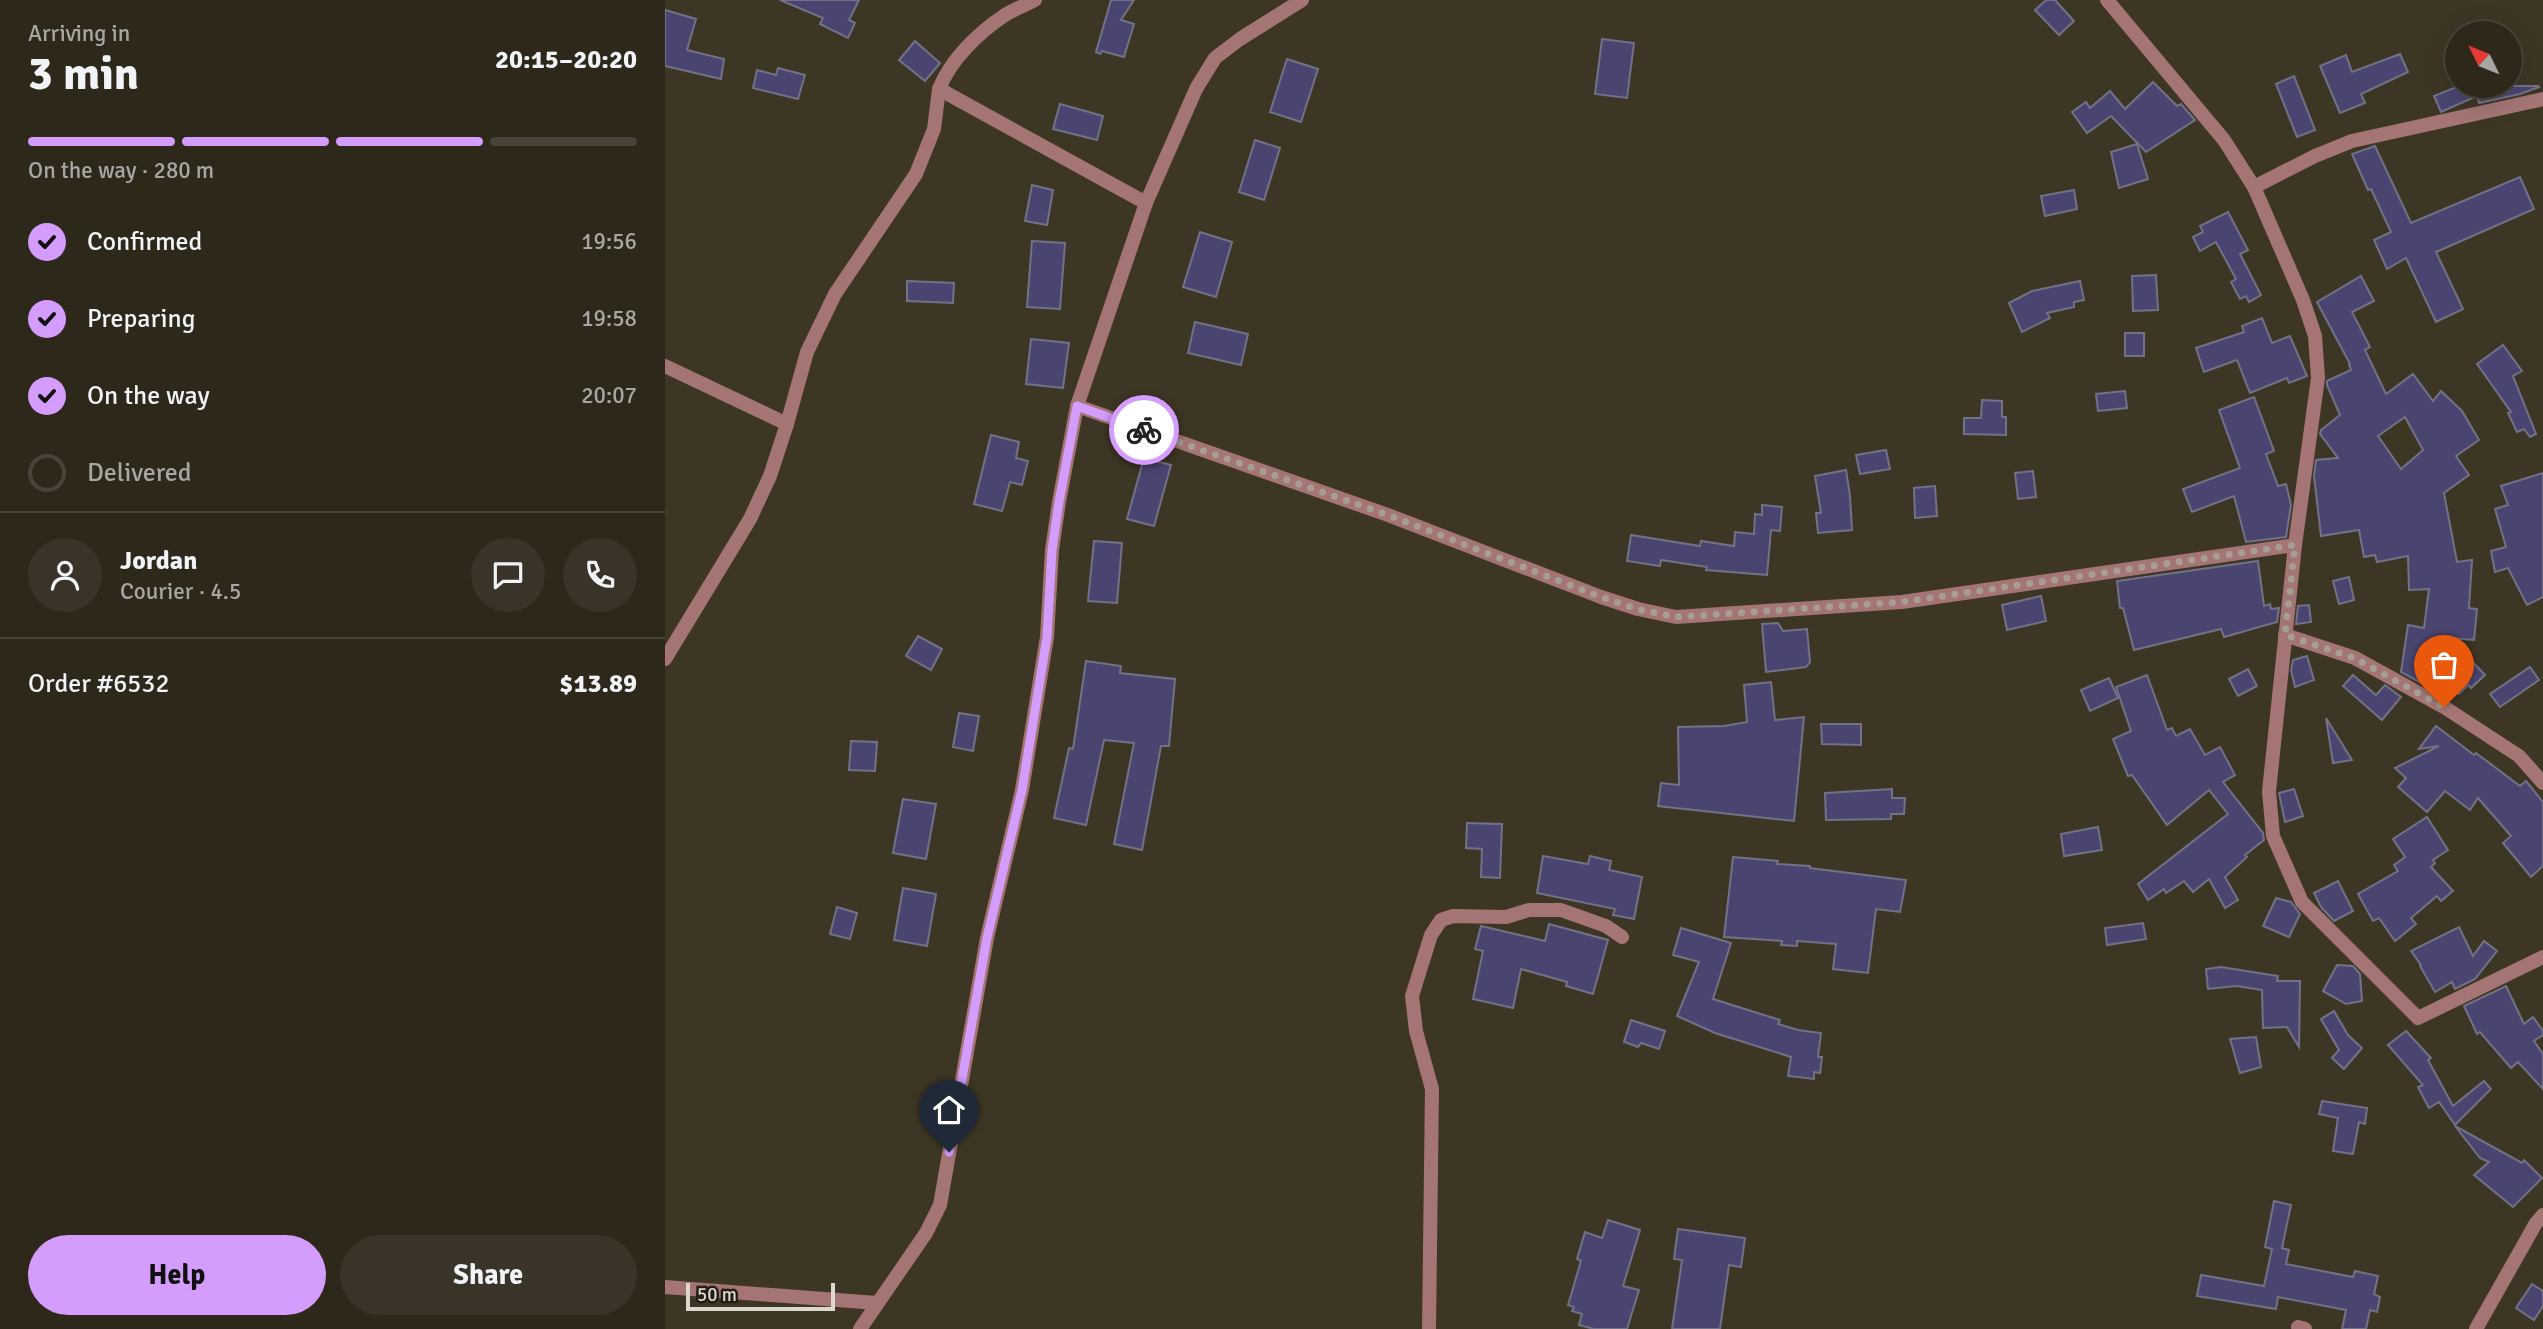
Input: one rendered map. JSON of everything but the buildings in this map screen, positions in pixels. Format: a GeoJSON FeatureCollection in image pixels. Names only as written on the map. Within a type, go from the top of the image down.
{"type":"FeatureCollection","features":[{"type":"Feature","properties":{"kind":"street"},"geometry":{"type":"LineString","coordinates":[[665,659],[751,519],[770,476],[807,352],[820,322],[874,233],[916,174],[934,129],[939,89],[950,68],[982,33],[1005,15],[1035,0]]}},
{"type":"Feature","properties":{"kind":"street"},"geometry":{"type":"LineString","coordinates":[[860,1329],[926,1233],[940,1205],[987,938],[1022,790],[1047,637],[1054,538],[1077,406],[1146,203],[1196,89],[1215,58],[1302,0]]}},
{"type":"Feature","properties":{"kind":"street"},"geometry":{"type":"LineString","coordinates":[[2107,0],[2224,141],[2254,187],[2303,300],[2315,336],[2318,378],[2295,545],[2269,791],[2273,836],[2302,902],[2418,1018],[2543,957]]}},
{"type":"Feature","properties":{"kind":"street"},"geometry":{"type":"LineString","coordinates":[[939,89],[1146,203]]}},
{"type":"Feature","properties":{"kind":"street"},"geometry":{"type":"LineString","coordinates":[[2254,187],[2315,156],[2352,141],[2543,99]]}},
{"type":"Feature","properties":{"kind":"street"},"geometry":{"type":"LineString","coordinates":[[665,366],[787,424]]}},
{"type":"Feature","properties":{"kind":"street"},"geometry":{"type":"LineString","coordinates":[[1077,406],[1388,515],[1601,597],[1637,609],[1676,617],[1902,602],[2295,545]]}},
{"type":"Feature","properties":{"kind":"street"},"geometry":{"type":"LineString","coordinates":[[2285,635],[2354,658],[2444,707],[2519,756],[2543,783]]}},
{"type":"Feature","properties":{"kind":"street"},"geometry":{"type":"LineString","coordinates":[[1429,1329],[1432,1088],[1416,1031],[1412,996],[1431,935],[1441,920],[1453,916],[1506,917],[1529,910],[1561,910],[1606,926],[1622,937]]}},
{"type":"Feature","properties":{"kind":"street"},"geometry":{"type":"LineString","coordinates":[[2476,1329],[2543,1215]]}},
{"type":"Feature","properties":{"kind":"street"},"geometry":{"type":"LineString","coordinates":[[665,1287],[877,1303]]}},
{"type":"Feature","properties":{"kind":"way so far"},"geometry":{"type":"LineString","coordinates":[[1144,430],[1388,515],[1601,597],[1637,609],[1676,617],[1902,602],[2295,545],[2285,635],[2354,658],[2444,707]]}},
{"type":"Feature","properties":{"kind":"route"},"geometry":{"type":"LineString","coordinates":[[949,1152],[987,938],[1022,790],[1047,637],[1052,550],[1077,406],[1144,430]]}}]}
